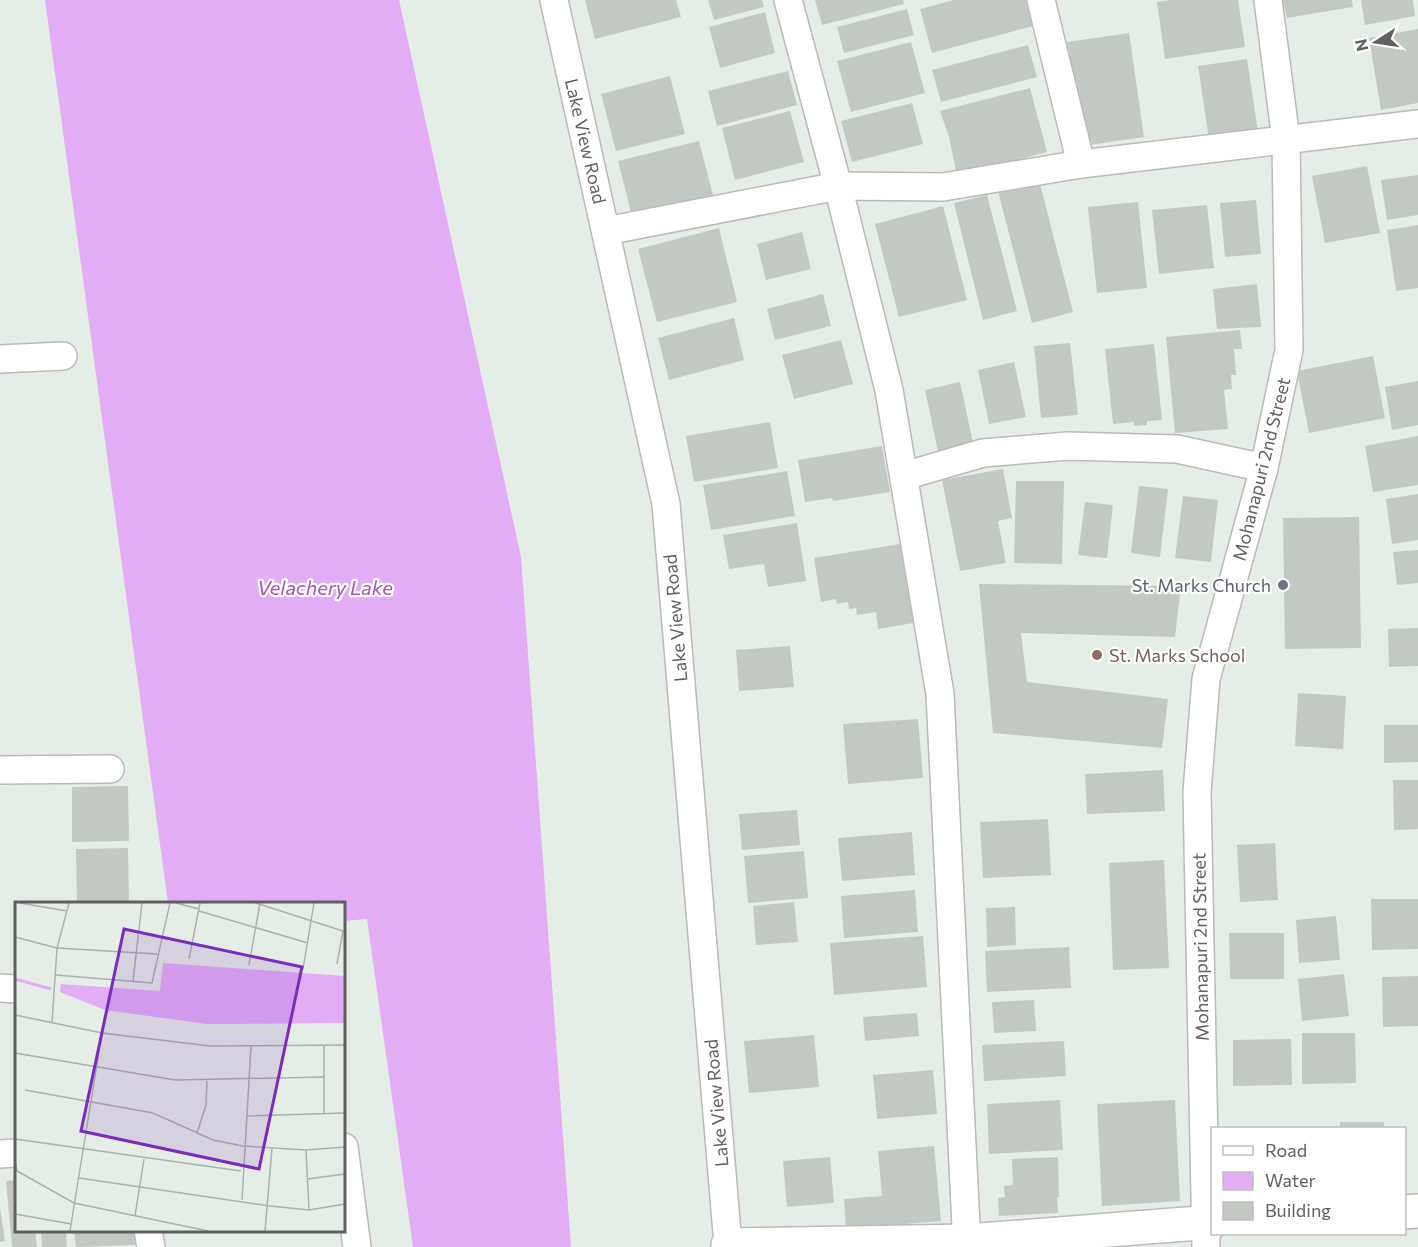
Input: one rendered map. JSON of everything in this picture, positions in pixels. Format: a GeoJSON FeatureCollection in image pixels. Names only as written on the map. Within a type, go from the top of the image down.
{"type":"FeatureCollection","features":[{"type":"Feature","properties":{"kind":"street","name":"Lake View Road"},"geometry":{"type":"LineString","coordinates":[[554,0],[666,504],[728,1246]]}},
{"type":"Feature","properties":{"kind":"street"},"geometry":{"type":"LineString","coordinates":[[788,0],[889,390],[940,694],[967,1244]]}},
{"type":"Feature","properties":{"kind":"street"},"geometry":{"type":"LineString","coordinates":[[1041,0],[1081,164]]}},
{"type":"Feature","properties":{"kind":"street","name":"Mohanapuri 2nd Street"},"geometry":{"type":"LineString","coordinates":[[1208,1230],[1197,792],[1206,679],[1264,468],[1289,350],[1286,140],[1268,0]]}},
{"type":"Feature","properties":{"kind":"street"},"geometry":{"type":"LineString","coordinates":[[606,231],[838,186],[943,187],[1081,164],[1418,124]]}},
{"type":"Feature","properties":{"kind":"street"},"geometry":{"type":"LineString","coordinates":[[0,359],[63,356]]}},
{"type":"Feature","properties":{"kind":"street"},"geometry":{"type":"LineString","coordinates":[[904,476],[982,453],[1068,446],[1177,449],[1264,468]]}},
{"type":"Feature","properties":{"kind":"street"},"geometry":{"type":"LineString","coordinates":[[0,770],[110,769]]}},
{"type":"Feature","properties":{"kind":"street"},"geometry":{"type":"LineString","coordinates":[[0,988],[15,989]]}},
{"type":"Feature","properties":{"kind":"street"},"geometry":{"type":"LineString","coordinates":[[0,1154],[15,1153]]}},
{"type":"Feature","properties":{"kind":"street"},"geometry":{"type":"LineString","coordinates":[[345,1155],[357,1247]]}},
{"type":"Feature","properties":{"kind":"street"},"geometry":{"type":"LineString","coordinates":[[728,1246],[967,1244],[1208,1230]]}},
{"type":"Feature","properties":{"kind":"street"},"geometry":{"type":"LineString","coordinates":[[148,1232],[151,1247]]}},
{"type":"Feature","properties":{"kind":"water","name":"Velachery Lake"},"geometry":{"type":"Polygon","coordinates":[[[45,0],[399,0],[521,557],[571,1247],[413,1247],[367,919],[345,921],[345,902],[168,902],[45,0]]]}},
{"type":"Feature","properties":{"kind":"building"},"geometry":{"type":"Polygon","coordinates":[[[585,0],[676,0],[681,17],[595,39],[585,0]]]}},
{"type":"Feature","properties":{"kind":"building"},"geometry":{"type":"Polygon","coordinates":[[[708,0],[762,0],[764,7],[714,20],[708,0]]]}},
{"type":"Feature","properties":{"kind":"building"},"geometry":{"type":"Polygon","coordinates":[[[815,0],[903,0],[904,4],[822,25],[815,0]]]}},
{"type":"Feature","properties":{"kind":"building"},"geometry":{"type":"Polygon","coordinates":[[[954,0],[1026,0],[1033,26],[932,53],[920,9],[954,0]]]}},
{"type":"Feature","properties":{"kind":"building"},"geometry":{"type":"Polygon","coordinates":[[[1238,0],[1245,47],[1165,59],[1157,2],[1238,0]]]}},
{"type":"Feature","properties":{"kind":"building"},"geometry":{"type":"Polygon","coordinates":[[[1283,0],[1352,0],[1353,7],[1287,18],[1283,0]]]}},
{"type":"Feature","properties":{"kind":"building"},"geometry":{"type":"Polygon","coordinates":[[[1361,0],[1413,0],[1415,16],[1365,25],[1361,0]]]}},
{"type":"Feature","properties":{"kind":"building"},"geometry":{"type":"Polygon","coordinates":[[[907,9],[914,35],[844,53],[837,27],[907,9]]]}},
{"type":"Feature","properties":{"kind":"building"},"geometry":{"type":"Polygon","coordinates":[[[765,12],[775,53],[720,68],[709,27],[765,12]]]}},
{"type":"Feature","properties":{"kind":"building"},"geometry":{"type":"Polygon","coordinates":[[[1418,29],[1418,103],[1381,110],[1369,38],[1418,29]]]}},
{"type":"Feature","properties":{"kind":"building"},"geometry":{"type":"Polygon","coordinates":[[[1129,33],[1144,137],[1083,146],[1067,42],[1129,33]]]}},
{"type":"Feature","properties":{"kind":"building"},"geometry":{"type":"Polygon","coordinates":[[[911,42],[925,93],[851,112],[837,61],[911,42]]]}},
{"type":"Feature","properties":{"kind":"building"},"geometry":{"type":"Polygon","coordinates":[[[1028,45],[1037,77],[941,102],[932,70],[1028,45]]]}},
{"type":"Feature","properties":{"kind":"building"},"geometry":{"type":"Polygon","coordinates":[[[1247,59],[1258,132],[1209,139],[1198,66],[1247,59]]]}},
{"type":"Feature","properties":{"kind":"building"},"geometry":{"type":"Polygon","coordinates":[[[788,71],[797,105],[717,126],[708,91],[788,71]]]}},
{"type":"Feature","properties":{"kind":"building"},"geometry":{"type":"Polygon","coordinates":[[[670,76],[685,134],[616,151],[601,94],[670,76]]]}},
{"type":"Feature","properties":{"kind":"building"},"geometry":{"type":"Polygon","coordinates":[[[1030,88],[1047,152],[957,176],[949,137],[940,111],[1030,88]]]}},
{"type":"Feature","properties":{"kind":"building"},"geometry":{"type":"Polygon","coordinates":[[[912,103],[923,144],[852,162],[841,121],[912,103]]]}},
{"type":"Feature","properties":{"kind":"building"},"geometry":{"type":"Polygon","coordinates":[[[790,111],[804,162],[735,180],[722,128],[790,111]]]}},
{"type":"Feature","properties":{"kind":"building"},"geometry":{"type":"Polygon","coordinates":[[[699,141],[713,195],[632,216],[618,161],[699,141]]]}},
{"type":"Feature","properties":{"kind":"building"},"geometry":{"type":"Polygon","coordinates":[[[1367,166],[1380,233],[1325,243],[1312,176],[1367,166]]]}},
{"type":"Feature","properties":{"kind":"building"},"geometry":{"type":"Polygon","coordinates":[[[1418,175],[1418,215],[1387,220],[1381,180],[1418,175]]]}},
{"type":"Feature","properties":{"kind":"building"},"geometry":{"type":"Polygon","coordinates":[[[1039,180],[1073,312],[1032,323],[998,191],[1039,180]]]}},
{"type":"Feature","properties":{"kind":"building"},"geometry":{"type":"Polygon","coordinates":[[[987,195],[1017,311],[983,320],[954,203],[987,195]]]}},
{"type":"Feature","properties":{"kind":"building"},"geometry":{"type":"Polygon","coordinates":[[[1256,200],[1261,254],[1225,257],[1220,203],[1256,200]]]}},
{"type":"Feature","properties":{"kind":"building"},"geometry":{"type":"Polygon","coordinates":[[[1138,202],[1147,288],[1097,293],[1088,207],[1138,202]]]}},
{"type":"Feature","properties":{"kind":"building"},"geometry":{"type":"Polygon","coordinates":[[[1207,205],[1214,268],[1159,274],[1152,210],[1207,205]]]}},
{"type":"Feature","properties":{"kind":"building"},"geometry":{"type":"Polygon","coordinates":[[[943,206],[967,300],[899,317],[875,224],[943,206]]]}},
{"type":"Feature","properties":{"kind":"building"},"geometry":{"type":"Polygon","coordinates":[[[1418,225],[1418,288],[1396,291],[1387,230],[1418,225]]]}},
{"type":"Feature","properties":{"kind":"building"},"geometry":{"type":"Polygon","coordinates":[[[719,228],[737,302],[657,322],[638,249],[719,228]]]}},
{"type":"Feature","properties":{"kind":"building"},"geometry":{"type":"Polygon","coordinates":[[[802,232],[811,269],[766,280],[757,244],[802,232]]]}},
{"type":"Feature","properties":{"kind":"building"},"geometry":{"type":"Polygon","coordinates":[[[1257,284],[1261,327],[1217,329],[1213,289],[1257,284]]]}},
{"type":"Feature","properties":{"kind":"building"},"geometry":{"type":"Polygon","coordinates":[[[823,294],[831,326],[775,340],[767,309],[823,294]]]}},
{"type":"Feature","properties":{"kind":"building"},"geometry":{"type":"Polygon","coordinates":[[[734,318],[744,360],[669,380],[658,338],[734,318]]]}},
{"type":"Feature","properties":{"kind":"building"},"geometry":{"type":"Polygon","coordinates":[[[1240,330],[1242,349],[1234,349],[1236,375],[1231,375],[1232,389],[1224,390],[1228,429],[1175,433],[1166,337],[1240,330]]]}},
{"type":"Feature","properties":{"kind":"building"},"geometry":{"type":"Polygon","coordinates":[[[841,340],[853,384],[794,399],[782,355],[841,340]]]}},
{"type":"Feature","properties":{"kind":"building"},"geometry":{"type":"Polygon","coordinates":[[[1070,343],[1078,415],[1041,418],[1034,346],[1070,343]]]}},
{"type":"Feature","properties":{"kind":"building"},"geometry":{"type":"Polygon","coordinates":[[[1154,344],[1162,420],[1147,421],[1147,425],[1134,426],[1134,422],[1113,424],[1105,349],[1154,344]]]}},
{"type":"Feature","properties":{"kind":"building"},"geometry":{"type":"Polygon","coordinates":[[[1373,356],[1385,418],[1309,433],[1297,371],[1373,356]]]}},
{"type":"Feature","properties":{"kind":"building"},"geometry":{"type":"Polygon","coordinates":[[[1014,362],[1026,417],[989,424],[978,370],[1014,362]]]}},
{"type":"Feature","properties":{"kind":"building"},"geometry":{"type":"Polygon","coordinates":[[[1418,381],[1418,425],[1392,430],[1385,387],[1418,381]]]}},
{"type":"Feature","properties":{"kind":"building"},"geometry":{"type":"Polygon","coordinates":[[[960,382],[973,443],[938,451],[925,390],[960,382]]]}},
{"type":"Feature","properties":{"kind":"building"},"geometry":{"type":"Polygon","coordinates":[[[770,422],[778,468],[694,482],[686,436],[770,422]]]}},
{"type":"Feature","properties":{"kind":"building"},"geometry":{"type":"Polygon","coordinates":[[[1418,436],[1418,485],[1373,492],[1365,446],[1418,436]]]}},
{"type":"Feature","properties":{"kind":"building"},"geometry":{"type":"Polygon","coordinates":[[[882,446],[890,492],[833,501],[832,498],[805,502],[798,460],[882,446]]]}},
{"type":"Feature","properties":{"kind":"building"},"geometry":{"type":"Polygon","coordinates":[[[1003,469],[1012,518],[998,521],[1006,563],[960,571],[942,480],[1003,469]]]}},
{"type":"Feature","properties":{"kind":"building"},"geometry":{"type":"Polygon","coordinates":[[[787,471],[795,516],[711,530],[703,485],[787,471]]]}},
{"type":"Feature","properties":{"kind":"building"},"geometry":{"type":"Polygon","coordinates":[[[1016,481],[1064,481],[1062,564],[1014,563],[1016,481]]]}},
{"type":"Feature","properties":{"kind":"building"},"geometry":{"type":"Polygon","coordinates":[[[1139,486],[1168,489],[1160,557],[1131,553],[1139,486]]]}},
{"type":"Feature","properties":{"kind":"building"},"geometry":{"type":"Polygon","coordinates":[[[1418,494],[1418,540],[1392,544],[1386,499],[1418,494]]]}},
{"type":"Feature","properties":{"kind":"building"},"geometry":{"type":"Polygon","coordinates":[[[1183,496],[1218,500],[1211,562],[1175,558],[1183,496]]]}},
{"type":"Feature","properties":{"kind":"building"},"geometry":{"type":"Polygon","coordinates":[[[1085,502],[1113,505],[1107,558],[1078,555],[1085,502]]]}},
{"type":"Feature","properties":{"kind":"building"},"geometry":{"type":"Polygon","coordinates":[[[1359,517],[1361,648],[1285,649],[1283,518],[1359,517]]]}},
{"type":"Feature","properties":{"kind":"building"},"geometry":{"type":"Polygon","coordinates":[[[797,523],[806,581],[768,587],[764,564],[729,569],[723,535],[797,523]]]}},
{"type":"Feature","properties":{"kind":"building"},"geometry":{"type":"Polygon","coordinates":[[[906,543],[919,622],[878,629],[876,612],[857,615],[856,608],[849,609],[848,602],[837,604],[836,599],[821,602],[814,558],[906,543]]]}},
{"type":"Feature","properties":{"kind":"building"},"geometry":{"type":"Polygon","coordinates":[[[1418,550],[1418,583],[1397,585],[1393,552],[1418,550]]]}},
{"type":"Feature","properties":{"kind":"building"},"geometry":{"type":"Polygon","coordinates":[[[979,584],[1181,586],[1175,637],[1021,633],[1027,682],[1168,699],[1162,748],[993,733],[979,584]]]}},
{"type":"Feature","properties":{"kind":"building"},"geometry":{"type":"Polygon","coordinates":[[[1418,628],[1418,666],[1389,667],[1388,629],[1418,628]]]}},
{"type":"Feature","properties":{"kind":"building"},"geometry":{"type":"Polygon","coordinates":[[[790,646],[794,687],[739,691],[736,650],[790,646]]]}},
{"type":"Feature","properties":{"kind":"building"},"geometry":{"type":"Polygon","coordinates":[[[1298,693],[1346,696],[1343,749],[1295,746],[1298,693]]]}},
{"type":"Feature","properties":{"kind":"building"},"geometry":{"type":"Polygon","coordinates":[[[918,719],[923,778],[848,784],[843,724],[918,719]]]}},
{"type":"Feature","properties":{"kind":"building"},"geometry":{"type":"Polygon","coordinates":[[[1384,725],[1418,725],[1418,762],[1384,763],[1384,725]]]}},
{"type":"Feature","properties":{"kind":"building"},"geometry":{"type":"Polygon","coordinates":[[[1163,770],[1165,811],[1087,814],[1085,774],[1163,770]]]}},
{"type":"Feature","properties":{"kind":"building"},"geometry":{"type":"Polygon","coordinates":[[[1393,780],[1418,780],[1418,829],[1394,830],[1393,780]]]}},
{"type":"Feature","properties":{"kind":"building"},"geometry":{"type":"Polygon","coordinates":[[[128,786],[129,841],[72,842],[72,787],[128,786]]]}},
{"type":"Feature","properties":{"kind":"building"},"geometry":{"type":"Polygon","coordinates":[[[797,810],[800,845],[742,850],[739,814],[797,810]]]}},
{"type":"Feature","properties":{"kind":"building"},"geometry":{"type":"Polygon","coordinates":[[[1048,819],[1051,875],[983,878],[980,822],[1048,819]]]}},
{"type":"Feature","properties":{"kind":"building"},"geometry":{"type":"Polygon","coordinates":[[[912,832],[915,875],[842,881],[838,838],[912,832]]]}},
{"type":"Feature","properties":{"kind":"building"},"geometry":{"type":"Polygon","coordinates":[[[1275,843],[1278,900],[1240,902],[1237,845],[1275,843]]]}},
{"type":"Feature","properties":{"kind":"building"},"geometry":{"type":"Polygon","coordinates":[[[128,848],[129,902],[77,902],[76,849],[128,848]]]}},
{"type":"Feature","properties":{"kind":"building"},"geometry":{"type":"Polygon","coordinates":[[[804,851],[808,898],[748,903],[744,856],[804,851]]]}},
{"type":"Feature","properties":{"kind":"building"},"geometry":{"type":"Polygon","coordinates":[[[1164,860],[1169,968],[1113,970],[1109,863],[1164,860]]]}},
{"type":"Feature","properties":{"kind":"building"},"geometry":{"type":"Polygon","coordinates":[[[915,890],[918,932],[844,938],[841,896],[915,890]]]}},
{"type":"Feature","properties":{"kind":"building"},"geometry":{"type":"Polygon","coordinates":[[[1371,899],[1418,899],[1418,949],[1372,950],[1371,899]]]}},
{"type":"Feature","properties":{"kind":"building"},"geometry":{"type":"Polygon","coordinates":[[[794,902],[798,942],[756,945],[753,906],[794,902]]]}},
{"type":"Feature","properties":{"kind":"building"},"geometry":{"type":"Polygon","coordinates":[[[1015,907],[1016,945],[987,947],[986,908],[1015,907]]]}},
{"type":"Feature","properties":{"kind":"building"},"geometry":{"type":"Polygon","coordinates":[[[1336,916],[1340,960],[1299,963],[1296,920],[1336,916]]]}},
{"type":"Feature","properties":{"kind":"building"},"geometry":{"type":"Polygon","coordinates":[[[1229,933],[1284,933],[1284,979],[1230,979],[1229,933]]]}},
{"type":"Feature","properties":{"kind":"building"},"geometry":{"type":"Polygon","coordinates":[[[923,936],[927,987],[834,995],[830,943],[923,936]]]}},
{"type":"Feature","properties":{"kind":"building"},"geometry":{"type":"Polygon","coordinates":[[[1069,947],[1071,988],[987,992],[985,951],[1069,947]]]}},
{"type":"Feature","properties":{"kind":"building"},"geometry":{"type":"Polygon","coordinates":[[[1344,974],[1349,1016],[1302,1021],[1298,979],[1344,974]]]}},
{"type":"Feature","properties":{"kind":"building"},"geometry":{"type":"Polygon","coordinates":[[[1418,976],[1418,1026],[1383,1027],[1382,977],[1418,976]]]}},
{"type":"Feature","properties":{"kind":"building"},"geometry":{"type":"Polygon","coordinates":[[[1034,1000],[1036,1031],[994,1033],[992,1002],[1034,1000]]]}},
{"type":"Feature","properties":{"kind":"building"},"geometry":{"type":"Polygon","coordinates":[[[917,1013],[919,1036],[865,1041],[863,1017],[917,1013]]]}},
{"type":"Feature","properties":{"kind":"building"},"geometry":{"type":"Polygon","coordinates":[[[1302,1033],[1355,1033],[1356,1083],[1302,1084],[1302,1033]]]}},
{"type":"Feature","properties":{"kind":"building"},"geometry":{"type":"Polygon","coordinates":[[[814,1035],[819,1087],[749,1093],[744,1041],[814,1035]]]}},
{"type":"Feature","properties":{"kind":"building"},"geometry":{"type":"Polygon","coordinates":[[[1291,1039],[1292,1085],[1233,1086],[1233,1040],[1291,1039]]]}},
{"type":"Feature","properties":{"kind":"building"},"geometry":{"type":"Polygon","coordinates":[[[1064,1041],[1066,1076],[984,1081],[982,1045],[1064,1041]]]}},
{"type":"Feature","properties":{"kind":"building"},"geometry":{"type":"Polygon","coordinates":[[[933,1070],[937,1114],[877,1119],[873,1075],[933,1070]]]}},
{"type":"Feature","properties":{"kind":"building"},"geometry":{"type":"Polygon","coordinates":[[[1060,1100],[1063,1150],[989,1154],[987,1104],[1060,1100]]]}},
{"type":"Feature","properties":{"kind":"building"},"geometry":{"type":"Polygon","coordinates":[[[1175,1100],[1180,1201],[1102,1206],[1097,1104],[1175,1100]]]}},
{"type":"Feature","properties":{"kind":"building"},"geometry":{"type":"Polygon","coordinates":[[[1340,1122],[1384,1122],[1384,1127],[1340,1127],[1340,1122]]]}},
{"type":"Feature","properties":{"kind":"building"},"geometry":{"type":"Polygon","coordinates":[[[934,1146],[941,1221],[846,1229],[844,1199],[882,1196],[878,1151],[934,1146]]]}},
{"type":"Feature","properties":{"kind":"building"},"geometry":{"type":"Polygon","coordinates":[[[830,1157],[834,1203],[787,1207],[783,1161],[830,1157]]]}},
{"type":"Feature","properties":{"kind":"building"},"geometry":{"type":"Polygon","coordinates":[[[1058,1157],[1058,1213],[999,1216],[998,1198],[1005,1197],[1004,1186],[1013,1185],[1012,1159],[1058,1157]]]}},
{"type":"Feature","properties":{"kind":"building"},"geometry":{"type":"Polygon","coordinates":[[[15,1180],[15,1232],[35,1232],[37,1247],[12,1247],[6,1181],[15,1180]]]}},
{"type":"Feature","properties":{"kind":"building"},"geometry":{"type":"Polygon","coordinates":[[[0,1208],[5,1241],[0,1242],[0,1208]]]}},
{"type":"Feature","properties":{"kind":"building"},"geometry":{"type":"Polygon","coordinates":[[[41,1232],[66,1232],[67,1247],[42,1247],[41,1232]]]}},
{"type":"Feature","properties":{"kind":"building"},"geometry":{"type":"Polygon","coordinates":[[[74,1232],[133,1232],[135,1245],[76,1247],[74,1232]]]}},
{"type":"Feature","properties":{"kind":"place","name":"St. Marks Church"},"geometry":{"type":"Point","coordinates":[1283,585]}},
{"type":"Feature","properties":{"kind":"place","name":"St. Marks School"},"geometry":{"type":"Point","coordinates":[1097,655]}}]}
